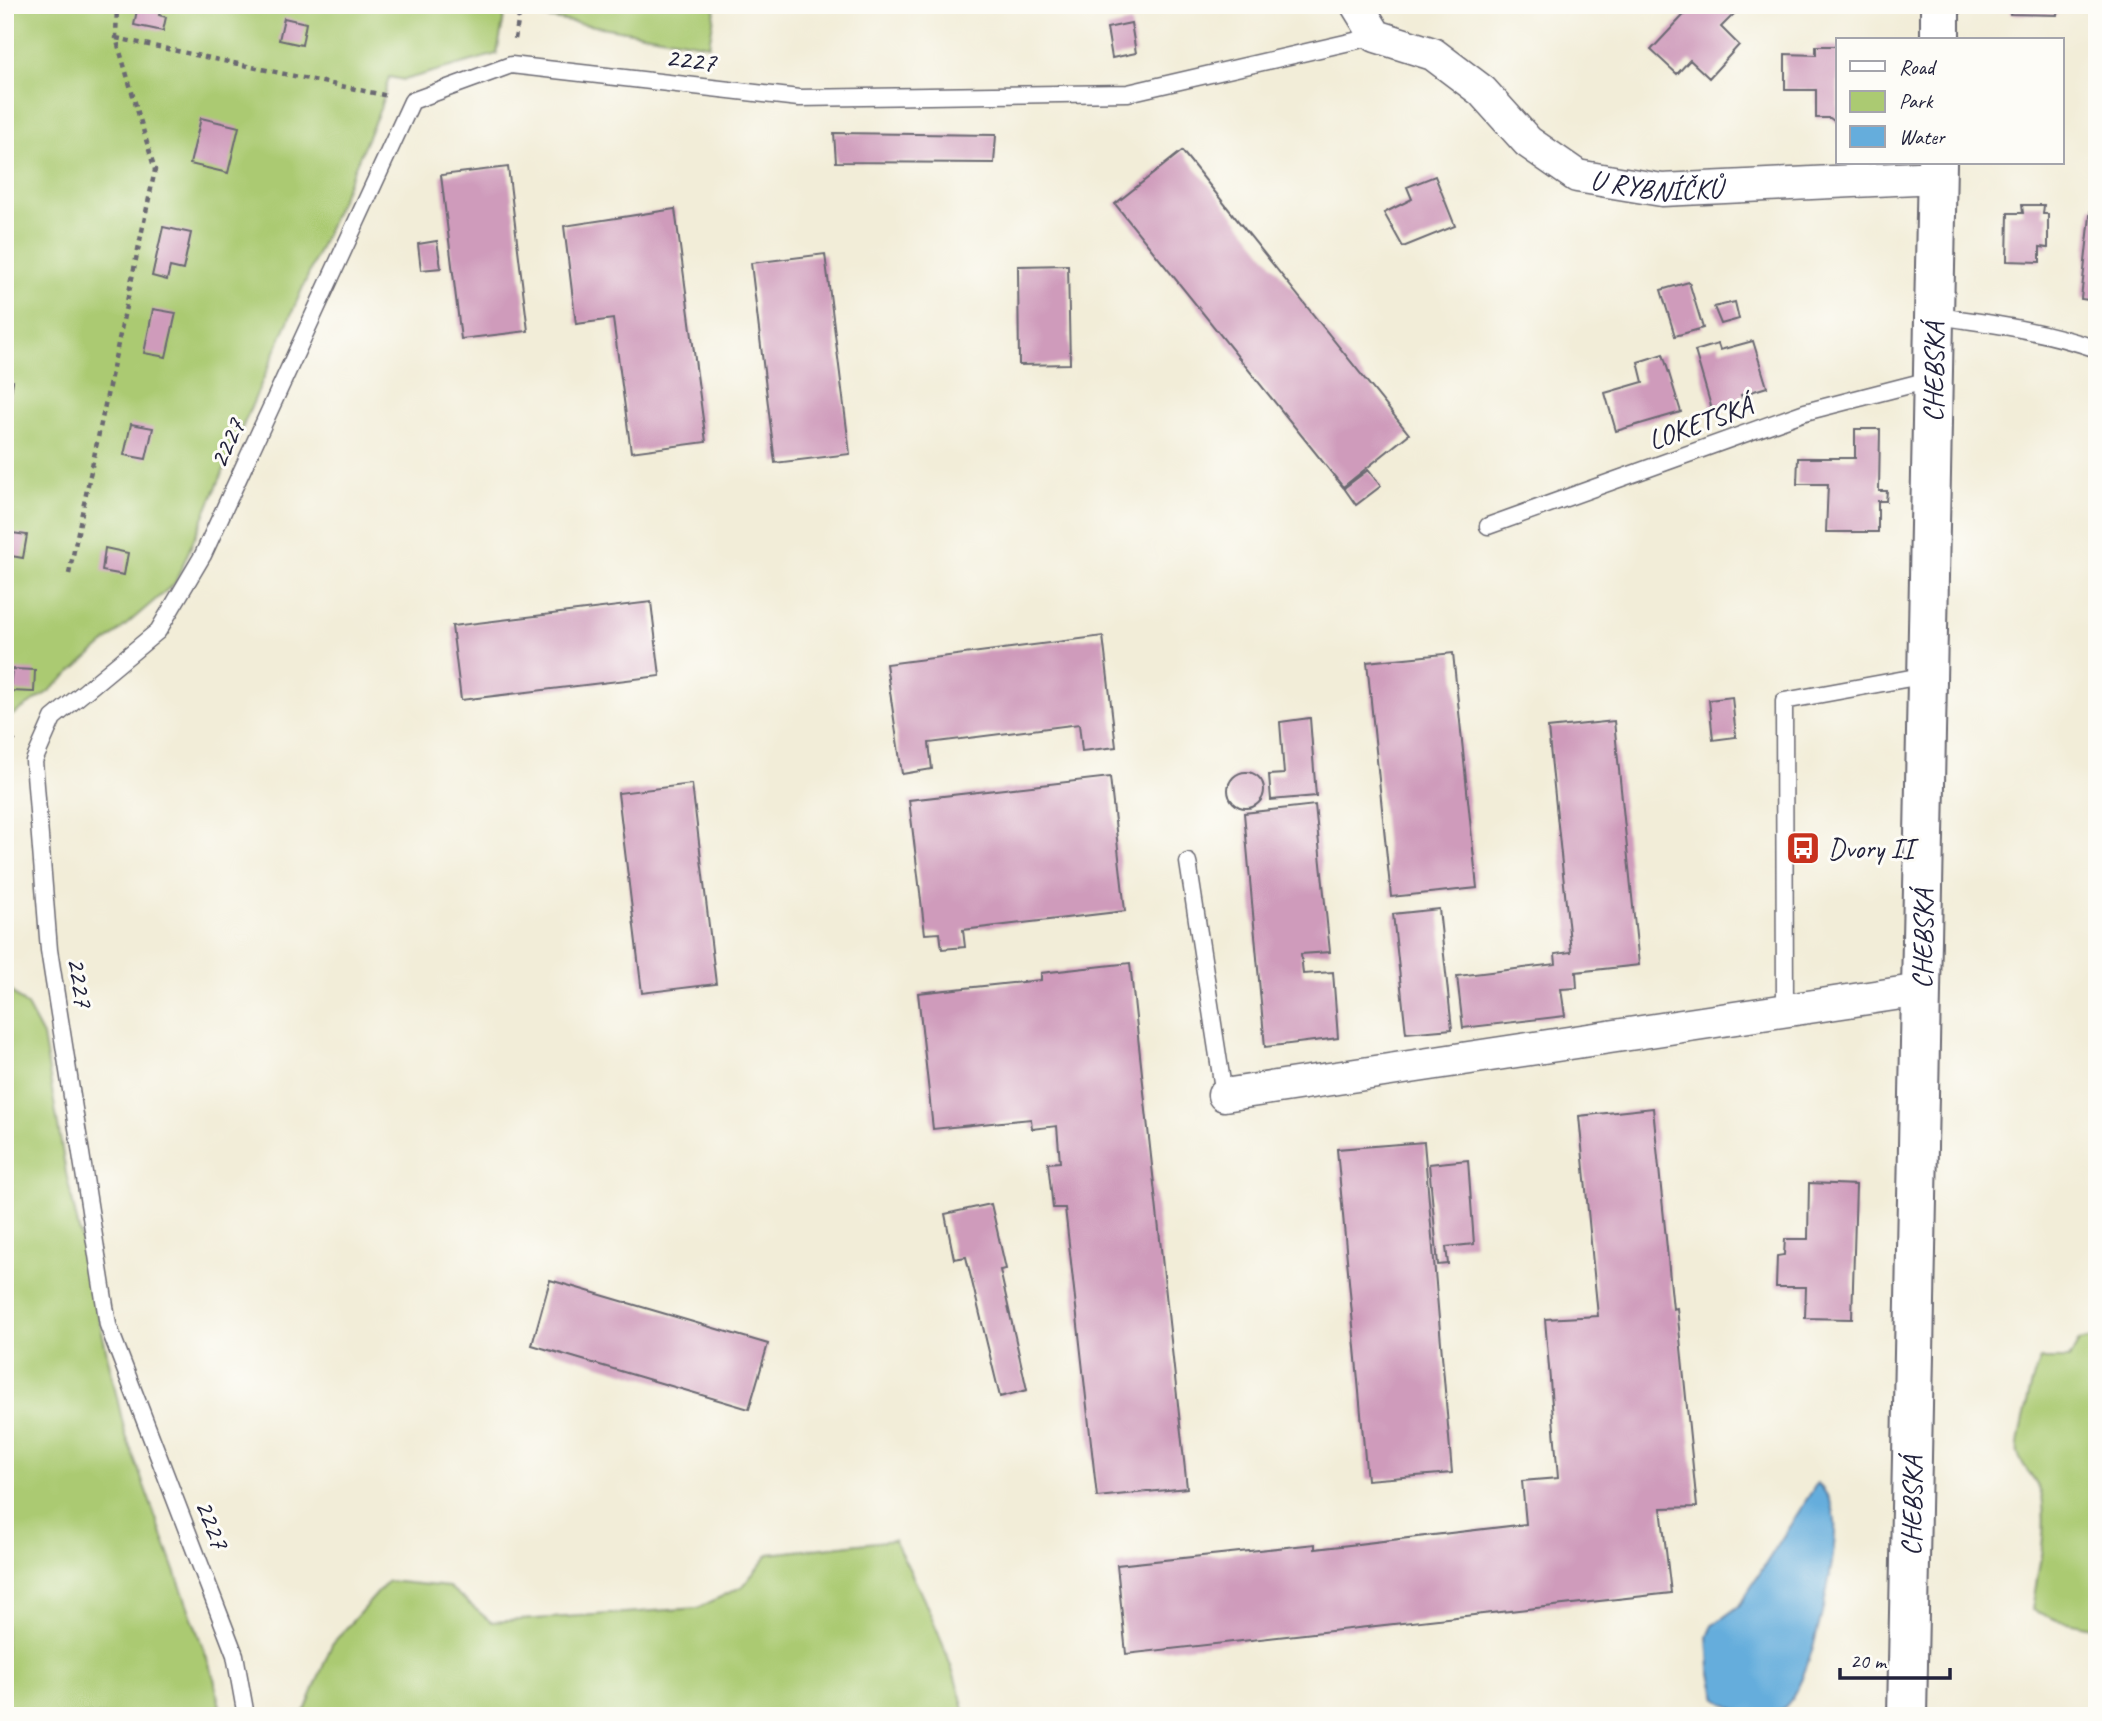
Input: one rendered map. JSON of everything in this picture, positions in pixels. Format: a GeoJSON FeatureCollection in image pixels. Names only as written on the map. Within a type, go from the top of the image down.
{"type":"FeatureCollection","features":[{"type":"Feature","properties":{"kind":"street"},"geometry":{"type":"LineString","coordinates":[[1357,5],[1376,36]]}},
{"type":"Feature","properties":{"kind":"street"},"geometry":{"type":"LineString","coordinates":[[1940,5],[1940,38]]}},
{"type":"Feature","properties":{"kind":"street","name":"U RYBNÍČKŮ"},"geometry":{"type":"LineString","coordinates":[[1376,36],[1433,54],[1482,91],[1528,142],[1577,176],[1662,190],[1937,170]]}},
{"type":"Feature","properties":{"kind":"street","name":"CHEBSKÁ"},"geometry":{"type":"LineString","coordinates":[[1907,1716],[1937,170]]}},
{"type":"Feature","properties":{"kind":"street"},"geometry":{"type":"LineString","coordinates":[[1224,1095],[1921,990]]}},
{"type":"Feature","properties":{"kind":"lane","name":"2227"},"geometry":{"type":"LineString","coordinates":[[246,1716],[235,1655],[108,1325],[49,950],[34,761],[53,718],[158,631],[203,555],[412,101],[511,65],[799,97],[1128,93],[1376,36]]}},
{"type":"Feature","properties":{"kind":"lane"},"geometry":{"type":"LineString","coordinates":[[1936,317],[1997,324],[2062,337],[2097,349]]}},
{"type":"Feature","properties":{"kind":"lane","name":"LOKETSKÁ"},"geometry":{"type":"LineString","coordinates":[[1489,526],[1805,412],[1933,379]]}},
{"type":"Feature","properties":{"kind":"lane"},"geometry":{"type":"LineString","coordinates":[[1785,1010],[1784,701],[1927,674]]}},
{"type":"Feature","properties":{"kind":"lane"},"geometry":{"type":"LineString","coordinates":[[1188,862],[1224,1095]]}},
{"type":"Feature","properties":{"kind":"path"},"geometry":{"type":"LineString","coordinates":[[69,574],[155,170],[116,38],[117,5]]}},
{"type":"Feature","properties":{"kind":"path"},"geometry":{"type":"LineString","coordinates":[[511,65],[521,5]]}},
{"type":"Feature","properties":{"kind":"path"},"geometry":{"type":"LineString","coordinates":[[116,38],[412,101]]}},
{"type":"Feature","properties":{"kind":"green space"},"geometry":{"type":"Polygon","coordinates":[[[5,5],[716,5],[709,45],[505,11],[497,54],[404,80],[389,77],[380,109],[175,583],[48,692],[11,716],[5,715],[5,5]]]}},
{"type":"Feature","properties":{"kind":"green space"},"geometry":{"type":"Polygon","coordinates":[[[5,986],[27,1006],[43,1036],[66,1173],[125,1433],[214,1678],[222,1716],[5,1716],[5,986]]]}},
{"type":"Feature","properties":{"kind":"green space"},"geometry":{"type":"Polygon","coordinates":[[[2097,1337],[2097,1628],[2057,1620],[2032,1610],[2044,1524],[2042,1496],[2020,1459],[2018,1448],[2040,1359],[2069,1359],[2079,1341],[2097,1337]]]}},
{"type":"Feature","properties":{"kind":"green space"},"geometry":{"type":"Polygon","coordinates":[[[894,1540],[936,1626],[966,1716],[303,1716],[332,1644],[388,1581],[449,1587],[491,1622],[698,1608],[743,1586],[769,1554],[894,1540]]]}},
{"type":"Feature","properties":{"kind":"water"},"geometry":{"type":"Polygon","coordinates":[[[1817,1483],[1832,1505],[1835,1538],[1827,1591],[1812,1651],[1803,1677],[1782,1709],[1757,1715],[1740,1711],[1717,1699],[1710,1669],[1708,1637],[1713,1625],[1739,1606],[1817,1483]]]}},
{"type":"Feature","properties":{"kind":"building"},"geometry":{"type":"Polygon","coordinates":[[[138,5],[161,5],[159,15],[166,17],[163,31],[134,25],[138,5]]]}},
{"type":"Feature","properties":{"kind":"building"},"geometry":{"type":"Polygon","coordinates":[[[1693,5],[1725,5],[1734,14],[1721,27],[1739,45],[1709,78],[1690,60],[1677,74],[1651,50],[1693,5]]]}},
{"type":"Feature","properties":{"kind":"building"},"geometry":{"type":"Polygon","coordinates":[[[2011,5],[2058,5],[2057,15],[2010,14],[2011,5]]]}},
{"type":"Feature","properties":{"kind":"building"},"geometry":{"type":"Polygon","coordinates":[[[284,18],[306,23],[302,45],[279,40],[284,18]]]}},
{"type":"Feature","properties":{"kind":"building"},"geometry":{"type":"Polygon","coordinates":[[[1131,23],[1136,53],[1112,58],[1107,28],[1131,23]]]}},
{"type":"Feature","properties":{"kind":"building"},"geometry":{"type":"Polygon","coordinates":[[[1816,46],[1836,46],[1836,122],[1830,118],[1816,118],[1816,90],[1785,90],[1785,54],[1816,55],[1816,46]]]}},
{"type":"Feature","properties":{"kind":"building"},"geometry":{"type":"Polygon","coordinates":[[[201,118],[239,127],[228,173],[190,164],[201,118]]]}},
{"type":"Feature","properties":{"kind":"building"},"geometry":{"type":"Polygon","coordinates":[[[834,133],[996,135],[994,163],[836,162],[834,133]]]}},
{"type":"Feature","properties":{"kind":"building"},"geometry":{"type":"Polygon","coordinates":[[[1182,151],[1409,434],[1343,487],[1115,204],[1182,151]]]}},
{"type":"Feature","properties":{"kind":"building"},"geometry":{"type":"Polygon","coordinates":[[[508,167],[528,331],[461,339],[441,175],[508,167]]]}},
{"type":"Feature","properties":{"kind":"building"},"geometry":{"type":"Polygon","coordinates":[[[1435,176],[1455,226],[1403,247],[1384,213],[1412,199],[1407,187],[1435,176]]]}},
{"type":"Feature","properties":{"kind":"building"},"geometry":{"type":"Polygon","coordinates":[[[2022,205],[2044,205],[2043,214],[2048,214],[2048,248],[2040,247],[2040,262],[2007,261],[2008,213],[2023,213],[2022,205]]]}},
{"type":"Feature","properties":{"kind":"building"},"geometry":{"type":"Polygon","coordinates":[[[2091,207],[2097,208],[2097,301],[2081,299],[2091,207]]]}},
{"type":"Feature","properties":{"kind":"building"},"geometry":{"type":"Polygon","coordinates":[[[675,209],[706,442],[631,452],[613,319],[576,324],[564,226],[675,209]]]}},
{"type":"Feature","properties":{"kind":"building"},"geometry":{"type":"Polygon","coordinates":[[[163,227],[191,233],[183,270],[170,267],[167,280],[152,276],[163,227]]]}},
{"type":"Feature","properties":{"kind":"building"},"geometry":{"type":"Polygon","coordinates":[[[437,241],[441,268],[421,270],[418,244],[437,241]]]}},
{"type":"Feature","properties":{"kind":"building"},"geometry":{"type":"Polygon","coordinates":[[[825,254],[850,454],[775,463],[751,263],[825,254]]]}},
{"type":"Feature","properties":{"kind":"building"},"geometry":{"type":"Polygon","coordinates":[[[1068,265],[1070,364],[1019,365],[1018,266],[1068,265]]]}},
{"type":"Feature","properties":{"kind":"building"},"geometry":{"type":"Polygon","coordinates":[[[1689,282],[1703,328],[1675,336],[1661,290],[1689,282]]]}},
{"type":"Feature","properties":{"kind":"building"},"geometry":{"type":"Polygon","coordinates":[[[1735,302],[1739,319],[1721,324],[1714,307],[1735,302]]]}},
{"type":"Feature","properties":{"kind":"building"},"geometry":{"type":"Polygon","coordinates":[[[153,309],[176,313],[166,357],[144,353],[153,309]]]}},
{"type":"Feature","properties":{"kind":"building"},"geometry":{"type":"Polygon","coordinates":[[[1753,341],[1767,387],[1741,395],[1744,404],[1713,413],[1695,351],[1718,344],[1720,350],[1753,341]]]}},
{"type":"Feature","properties":{"kind":"building"},"geometry":{"type":"Polygon","coordinates":[[[1663,354],[1681,412],[1616,431],[1605,393],[1643,382],[1638,362],[1663,354]]]}},
{"type":"Feature","properties":{"kind":"building"},"geometry":{"type":"Polygon","coordinates":[[[5,380],[13,381],[9,403],[5,403],[5,380]]]}},
{"type":"Feature","properties":{"kind":"building"},"geometry":{"type":"Polygon","coordinates":[[[131,424],[153,428],[146,459],[124,455],[131,424]]]}},
{"type":"Feature","properties":{"kind":"building"},"geometry":{"type":"Polygon","coordinates":[[[1855,429],[1880,429],[1879,491],[1887,491],[1886,501],[1878,501],[1878,532],[1826,532],[1828,484],[1797,484],[1798,458],[1855,458],[1855,429]]]}},
{"type":"Feature","properties":{"kind":"building"},"geometry":{"type":"Polygon","coordinates":[[[1368,470],[1381,486],[1356,505],[1344,488],[1368,470]]]}},
{"type":"Feature","properties":{"kind":"building"},"geometry":{"type":"Polygon","coordinates":[[[5,532],[27,535],[23,558],[5,555],[5,532]]]}},
{"type":"Feature","properties":{"kind":"building"},"geometry":{"type":"Polygon","coordinates":[[[105,548],[128,553],[124,575],[102,571],[105,548]]]}},
{"type":"Feature","properties":{"kind":"building"},"geometry":{"type":"Polygon","coordinates":[[[651,602],[660,676],[461,700],[452,626],[651,602]]]}},
{"type":"Feature","properties":{"kind":"building"},"geometry":{"type":"Polygon","coordinates":[[[1103,636],[1116,747],[1082,751],[1079,724],[929,743],[932,769],[902,774],[886,664],[1103,636]]]}},
{"type":"Feature","properties":{"kind":"building"},"geometry":{"type":"Polygon","coordinates":[[[1453,653],[1477,888],[1391,897],[1367,662],[1453,653]]]}},
{"type":"Feature","properties":{"kind":"building"},"geometry":{"type":"Polygon","coordinates":[[[12,669],[35,670],[34,692],[10,691],[12,669]]]}},
{"type":"Feature","properties":{"kind":"building"},"geometry":{"type":"Polygon","coordinates":[[[1732,697],[1736,737],[1713,740],[1709,700],[1732,697]]]}},
{"type":"Feature","properties":{"kind":"building"},"geometry":{"type":"Polygon","coordinates":[[[1310,718],[1316,796],[1271,800],[1269,775],[1284,774],[1280,722],[1310,718]]]}},
{"type":"Feature","properties":{"kind":"building"},"geometry":{"type":"Polygon","coordinates":[[[1614,721],[1639,965],[1576,972],[1577,988],[1561,989],[1565,1016],[1463,1028],[1457,976],[1556,964],[1555,954],[1571,952],[1548,728],[1614,721]]]}},
{"type":"Feature","properties":{"kind":"building"},"geometry":{"type":"Polygon","coordinates":[[[1246,772],[1258,778],[1264,790],[1258,802],[1246,808],[1234,802],[1228,790],[1234,778],[1246,772]]]}},
{"type":"Feature","properties":{"kind":"building"},"geometry":{"type":"Polygon","coordinates":[[[1110,777],[1125,911],[963,930],[965,947],[942,949],[940,933],[925,934],[909,800],[1110,777]]]}},
{"type":"Feature","properties":{"kind":"building"},"geometry":{"type":"Polygon","coordinates":[[[692,784],[716,984],[642,993],[618,793],[692,784]]]}},
{"type":"Feature","properties":{"kind":"building"},"geometry":{"type":"Polygon","coordinates":[[[1315,805],[1330,952],[1301,954],[1303,974],[1333,972],[1338,1038],[1265,1047],[1244,813],[1315,805]]]}},
{"type":"Feature","properties":{"kind":"building"},"geometry":{"type":"Polygon","coordinates":[[[1439,909],[1452,1029],[1406,1033],[1393,914],[1439,909]]]}},
{"type":"Feature","properties":{"kind":"building"},"geometry":{"type":"Polygon","coordinates":[[[1130,963],[1187,1488],[1097,1497],[1065,1208],[1053,1208],[1048,1163],[1060,1162],[1057,1126],[1032,1129],[1031,1119],[933,1129],[918,993],[1041,980],[1041,973],[1130,963]]]}},
{"type":"Feature","properties":{"kind":"building"},"geometry":{"type":"Polygon","coordinates":[[[1653,1108],[1673,1309],[1677,1308],[1697,1507],[1661,1508],[1671,1593],[1126,1654],[1117,1565],[1315,1544],[1315,1549],[1526,1524],[1522,1481],[1558,1478],[1545,1319],[1598,1316],[1579,1116],[1653,1108]]]}},
{"type":"Feature","properties":{"kind":"building"},"geometry":{"type":"Polygon","coordinates":[[[1424,1142],[1452,1473],[1367,1480],[1337,1149],[1424,1142]]]}},
{"type":"Feature","properties":{"kind":"building"},"geometry":{"type":"Polygon","coordinates":[[[1468,1160],[1474,1244],[1446,1247],[1448,1264],[1438,1265],[1429,1164],[1468,1160]]]}},
{"type":"Feature","properties":{"kind":"building"},"geometry":{"type":"Polygon","coordinates":[[[1809,1183],[1856,1185],[1852,1319],[1805,1318],[1806,1287],[1776,1287],[1777,1256],[1784,1255],[1785,1239],[1808,1239],[1809,1183]]]}},
{"type":"Feature","properties":{"kind":"building"},"geometry":{"type":"Polygon","coordinates":[[[991,1204],[1006,1269],[1000,1270],[1027,1390],[1000,1397],[966,1257],[954,1259],[945,1214],[991,1204]]]}},
{"type":"Feature","properties":{"kind":"building"},"geometry":{"type":"Polygon","coordinates":[[[550,1280],[768,1344],[749,1409],[532,1345],[550,1280]]]}},
{"type":"Feature","properties":{"kind":"place","name":"Dvory II"},"geometry":{"type":"Point","coordinates":[1803,848]}}]}
